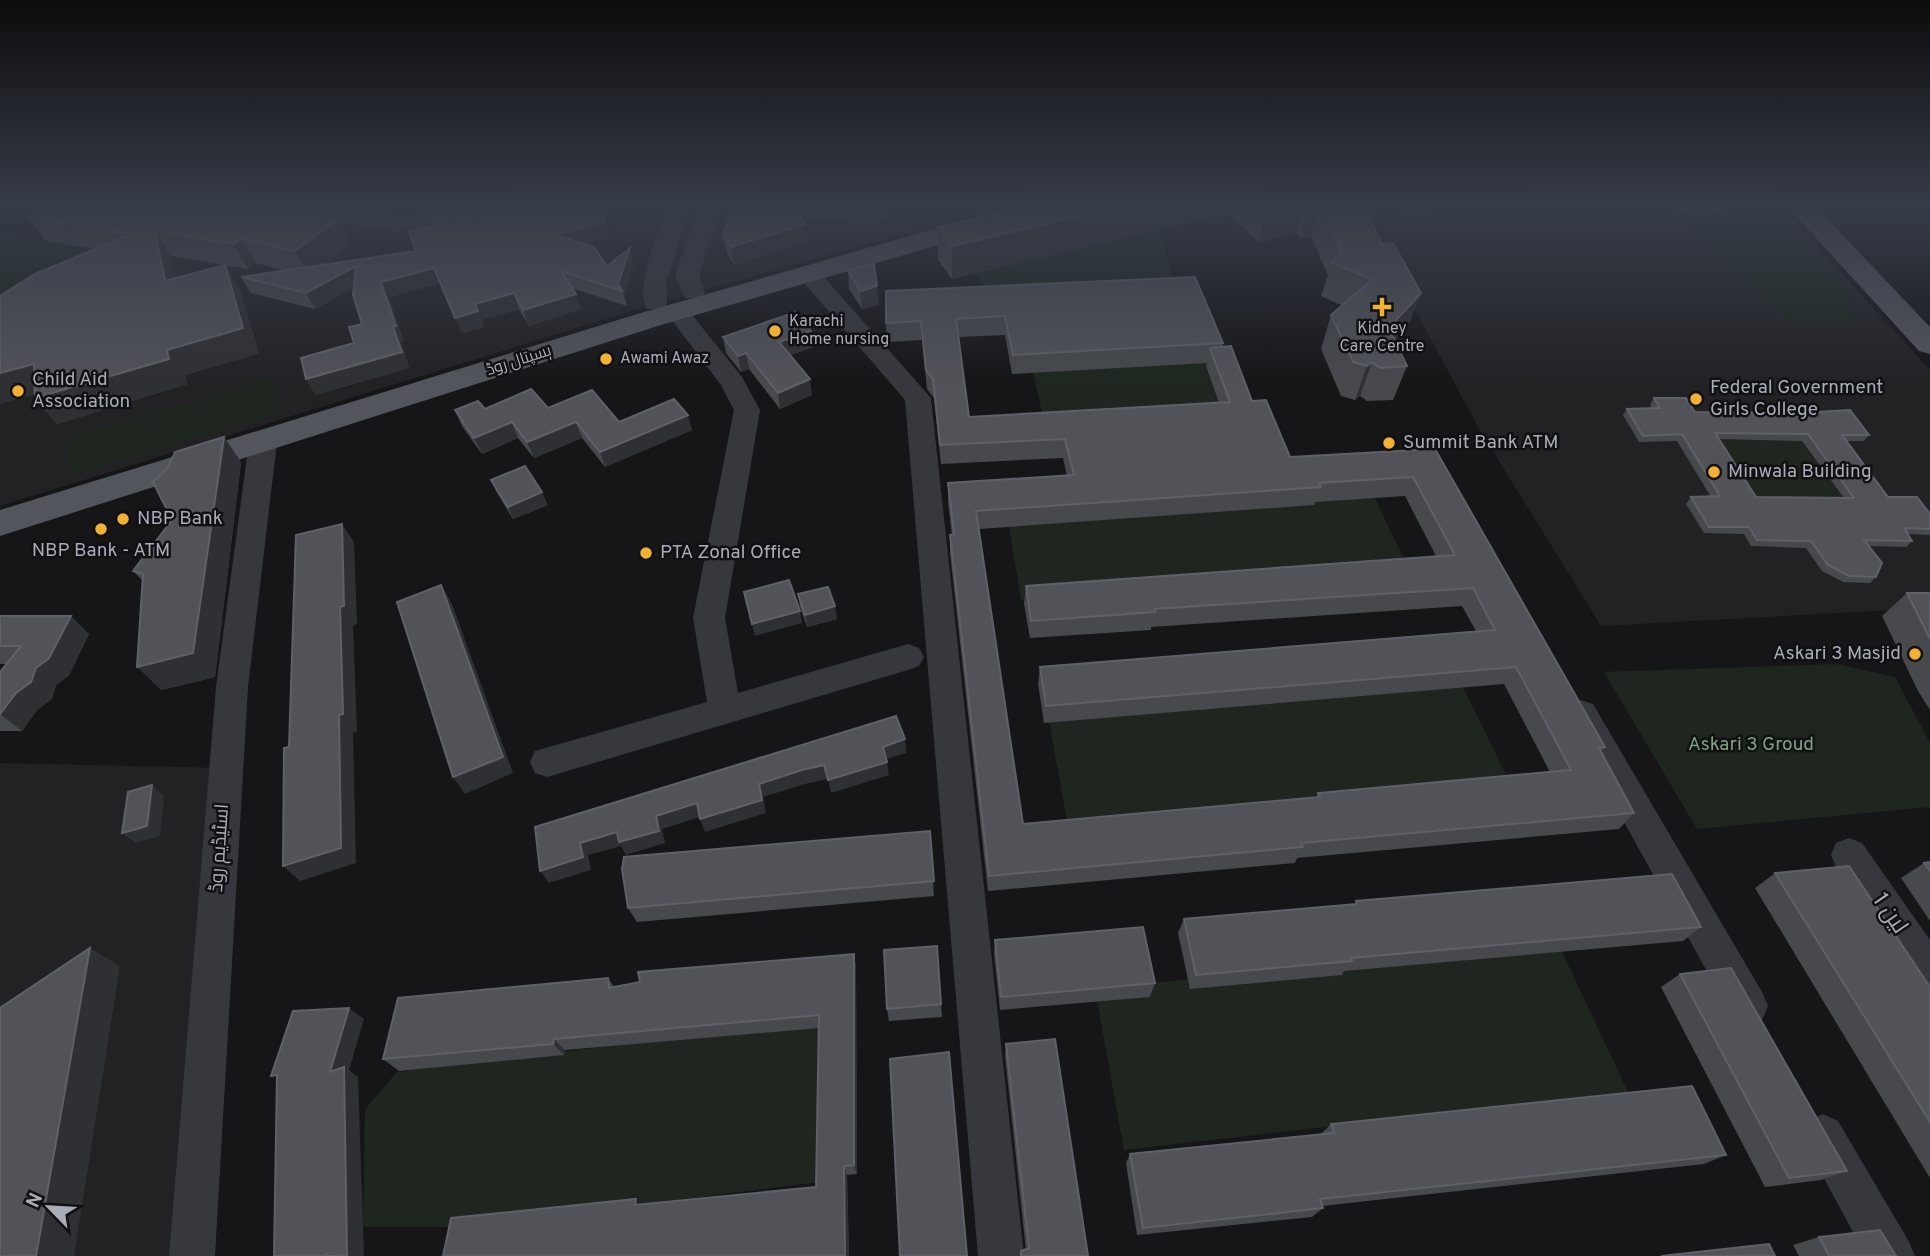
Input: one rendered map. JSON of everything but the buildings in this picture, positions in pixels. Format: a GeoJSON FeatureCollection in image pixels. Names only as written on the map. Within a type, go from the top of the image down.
{"type":"FeatureCollection","features":[{"type":"Feature","properties":{"kind":"main road","name":"ہسپتال روڈ"},"geometry":{"type":"LineString","coordinates":[[0,508],[801,266]]}},
{"type":"Feature","properties":{"kind":"main road","name":"ہسپتال روڈ"},"geometry":{"type":"LineString","coordinates":[[0,523],[263,442],[675,303],[834,266]]}},
{"type":"Feature","properties":{"kind":"main road"},"geometry":{"type":"LineString","coordinates":[[1856,266],[1930,345]]}},
{"type":"Feature","properties":{"kind":"main road"},"geometry":{"type":"LineString","coordinates":[[1886,266],[1930,313]]}},
{"type":"Feature","properties":{"kind":"street"},"geometry":{"type":"LineString","coordinates":[[660,266],[654,284],[675,303],[733,383],[747,410],[709,618],[725,711]]}},
{"type":"Feature","properties":{"kind":"street"},"geometry":{"type":"LineString","coordinates":[[675,303],[690,266]]}},
{"type":"Feature","properties":{"kind":"street"},"geometry":{"type":"LineString","coordinates":[[808,273],[918,398],[1001,1256]]}},
{"type":"Feature","properties":{"kind":"street","name":"اسٹیڈیم روڈ"},"geometry":{"type":"LineString","coordinates":[[192,1256],[232,687],[263,442]]}},
{"type":"Feature","properties":{"kind":"street"},"geometry":{"type":"LineString","coordinates":[[547,762],[908,657]]}},
{"type":"Feature","properties":{"kind":"street"},"geometry":{"type":"LineString","coordinates":[[1562,680],[1767,1039]]}},
{"type":"Feature","properties":{"kind":"street","name":"لین 1"},"geometry":{"type":"LineString","coordinates":[[1849,855],[1930,974]]}},
{"type":"Feature","properties":{"kind":"street"},"geometry":{"type":"LineString","coordinates":[[1808,1111],[1892,1256]]}},
{"type":"Feature","properties":{"kind":"shaded area"},"geometry":{"type":"Polygon","coordinates":[[[0,266],[791,266],[655,304],[0,506],[0,266]]]}},
{"type":"Feature","properties":{"kind":"shaded area","name":"Federal Government Girls College"},"geometry":{"type":"Polygon","coordinates":[[[1391,266],[1835,266],[1930,370],[1930,608],[1601,626],[1478,427],[1391,266]]]}},
{"type":"Feature","properties":{"kind":"shaded area"},"geometry":{"type":"Polygon","coordinates":[[[0,763],[226,768],[192,1256],[0,1256],[0,763]]]}},
{"type":"Feature","properties":{"kind":"green space"},"geometry":{"type":"Polygon","coordinates":[[[0,266],[134,266],[0,334],[0,266]]]}},
{"type":"Feature","properties":{"kind":"green space"},"geometry":{"type":"Polygon","coordinates":[[[1007,266],[1170,266],[1178,296],[995,308],[976,273],[1007,266]]]}},
{"type":"Feature","properties":{"kind":"green space"},"geometry":{"type":"Polygon","coordinates":[[[1731,266],[1825,266],[1855,298],[1842,299],[1863,322],[1788,323],[1731,266]]]}},
{"type":"Feature","properties":{"kind":"green space"},"geometry":{"type":"Polygon","coordinates":[[[1206,360],[1229,418],[1046,431],[1033,372],[1206,360]]]}},
{"type":"Feature","properties":{"kind":"green space"},"geometry":{"type":"Polygon","coordinates":[[[270,379],[279,412],[70,476],[67,439],[270,379]]]}},
{"type":"Feature","properties":{"kind":"green space"},"geometry":{"type":"Polygon","coordinates":[[[1710,439],[1802,441],[1848,505],[1751,503],[1710,439]]]}},
{"type":"Feature","properties":{"kind":"green space"},"geometry":{"type":"Polygon","coordinates":[[[1374,496],[1410,572],[1021,600],[1008,521],[1374,496]]]}},
{"type":"Feature","properties":{"kind":"green space","name":"Askari 3 Groud"},"geometry":{"type":"Polygon","coordinates":[[[1836,664],[1895,677],[1930,743],[1930,807],[1697,829],[1604,672],[1836,664]]]}},
{"type":"Feature","properties":{"kind":"green space"},"geometry":{"type":"Polygon","coordinates":[[[1462,685],[1514,791],[1069,833],[1049,721],[1462,685]]]}},
{"type":"Feature","properties":{"kind":"green space"},"geometry":{"type":"Polygon","coordinates":[[[1557,941],[1628,1092],[1124,1150],[1095,989],[1557,941]]]}},
{"type":"Feature","properties":{"kind":"green space"},"geometry":{"type":"Polygon","coordinates":[[[822,1020],[820,1182],[461,1227],[363,1227],[365,1109],[397,1072],[822,1020]]]}},
{"type":"Feature","properties":{"kind":"place","name":"Kidney Care Centre"},"geometry":{"type":"Point","coordinates":[1382,307]}},
{"type":"Feature","properties":{"kind":"place","name":"Karachi Home nursing"},"geometry":{"type":"Point","coordinates":[775,331]}},
{"type":"Feature","properties":{"kind":"place","name":"Awami Awaz"},"geometry":{"type":"Point","coordinates":[606,359]}},
{"type":"Feature","properties":{"kind":"place","name":"Child Aid Association"},"geometry":{"type":"Point","coordinates":[18,391]}},
{"type":"Feature","properties":{"kind":"place","name":"Federal Government Girls College"},"geometry":{"type":"Point","coordinates":[1696,399]}},
{"type":"Feature","properties":{"kind":"place","name":"Summit Bank ATM"},"geometry":{"type":"Point","coordinates":[1389,443]}},
{"type":"Feature","properties":{"kind":"place","name":"Minwala Building"},"geometry":{"type":"Point","coordinates":[1714,472]}},
{"type":"Feature","properties":{"kind":"place","name":"NBP Bank"},"geometry":{"type":"Point","coordinates":[123,519]}},
{"type":"Feature","properties":{"kind":"place","name":"NBP Bank - ATM"},"geometry":{"type":"Point","coordinates":[101,529]}},
{"type":"Feature","properties":{"kind":"place","name":"PTA Zonal Office"},"geometry":{"type":"Point","coordinates":[646,553]}},
{"type":"Feature","properties":{"kind":"place","name":"Askari 3 Masjid"},"geometry":{"type":"Point","coordinates":[1915,654]}}]}
